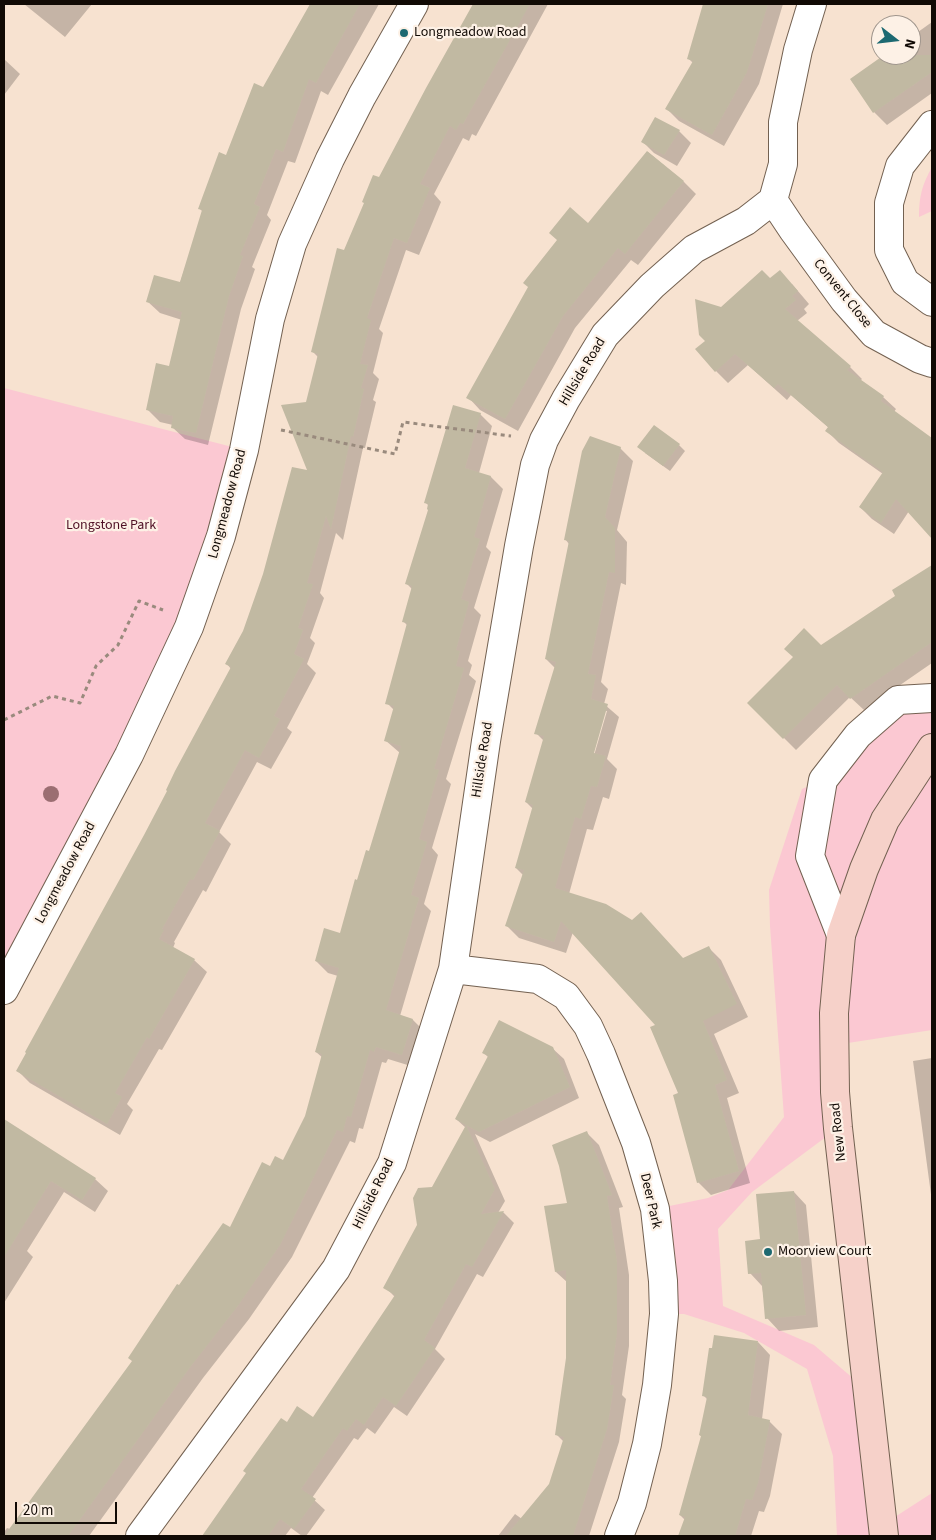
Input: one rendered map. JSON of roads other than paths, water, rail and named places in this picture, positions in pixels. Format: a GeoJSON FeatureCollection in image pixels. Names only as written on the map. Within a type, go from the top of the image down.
{"type":"FeatureCollection","features":[{"type":"Feature","properties":{"kind":"main road","name":"New Road"},"geometry":{"type":"LineString","coordinates":[[884,1536],[835,1092],[834,1013],[841,935],[864,869],[885,820],[932,748]]}},
{"type":"Feature","properties":{"kind":"street","name":"Longmeadow Road"},"geometry":{"type":"LineString","coordinates":[[4,990],[130,755],[189,627],[221,536],[244,450],[270,319],[292,244],[330,159],[362,96],[414,4]]}},
{"type":"Feature","properties":{"kind":"street"},"geometry":{"type":"LineString","coordinates":[[773,200],[783,164],[783,122],[798,50],[812,4]]}},
{"type":"Feature","properties":{"kind":"street"},"geometry":{"type":"LineString","coordinates":[[932,125],[900,166],[889,203],[889,250],[905,282],[932,302]]}},
{"type":"Feature","properties":{"kind":"street","name":"Convent Close"},"geometry":{"type":"LineString","coordinates":[[773,200],[844,300],[874,334],[920,359],[932,363]]}},
{"type":"Feature","properties":{"kind":"street","name":"Hillside Road"},"geometry":{"type":"LineString","coordinates":[[140,1536],[336,1269],[392,1163],[453,968],[484,750],[519,546],[535,465],[544,440],[604,336],[652,286],[694,250],[746,221],[773,200]]}},
{"type":"Feature","properties":{"kind":"street"},"geometry":{"type":"LineString","coordinates":[[841,935],[810,856],[823,780],[858,735],[898,700],[932,698]]}},
{"type":"Feature","properties":{"kind":"street","name":"Deer Park"},"geometry":{"type":"LineString","coordinates":[[453,968],[538,979],[566,996],[588,1026],[636,1143],[655,1209],[663,1280],[664,1314],[657,1385],[647,1444],[635,1493],[619,1536]]}},
{"type":"Feature","properties":{"kind":"place","name":"Longmeadow Road"},"geometry":{"type":"Point","coordinates":[404,33]}},
{"type":"Feature","properties":{"kind":"place","name":"Moorview Court"},"geometry":{"type":"Point","coordinates":[768,1252]}},
{"type":"Feature","properties":{"kind":"park label","name":"Longstone Park"},"geometry":{"type":"Point","coordinates":[111,526]}}]}
